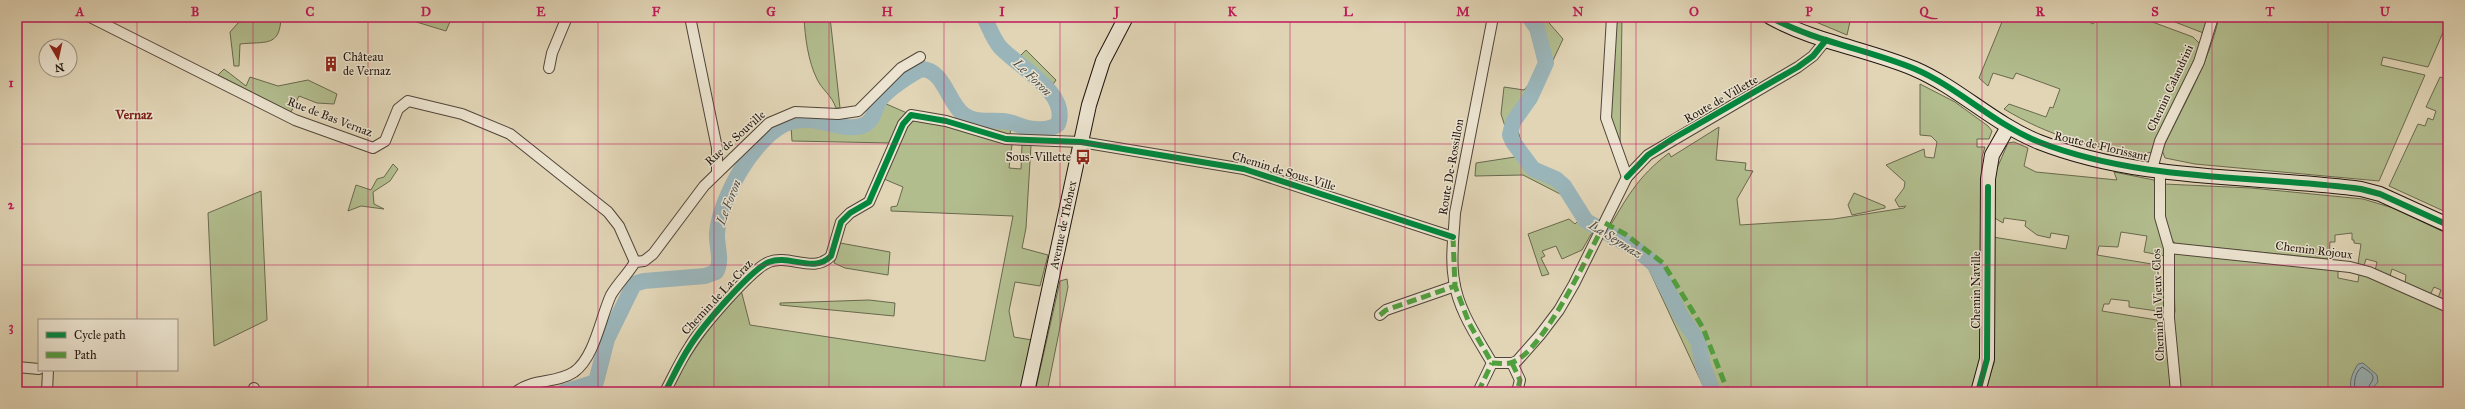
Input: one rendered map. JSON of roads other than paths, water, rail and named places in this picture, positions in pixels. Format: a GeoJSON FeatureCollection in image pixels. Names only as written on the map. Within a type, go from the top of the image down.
{"type":"FeatureCollection","features":[{"type":"Feature","properties":{"kind":"main road","name":"Avenue de Thônex"},"geometry":{"type":"LineString","coordinates":[[1027,392],[1089,105],[1103,61],[1126,17]]}},
{"type":"Feature","properties":{"kind":"main road","name":"Route de Florissant"},"geometry":{"type":"LineString","coordinates":[[1770,17],[1826,40],[1928,75],[1952,88],[2008,127],[2059,149],[2108,162],[2156,170],[2361,189],[2380,194],[2448,225]]}},
{"type":"Feature","properties":{"kind":"main road","name":"Chemin Naville"},"geometry":{"type":"LineString","coordinates":[[1978,392],[1987,359],[1988,179],[1992,155],[2008,127]]}},
{"type":"Feature","properties":{"kind":"street","name":"Rue de Bas Vernaz"},"geometry":{"type":"LineString","coordinates":[[90,17],[303,123],[373,148],[385,141],[398,110],[408,101],[416,101],[462,114],[502,130],[521,142],[608,212],[619,226],[635,262]]}},
{"type":"Feature","properties":{"kind":"street"},"geometry":{"type":"LineString","coordinates":[[549,68],[552,53],[567,17]]}},
{"type":"Feature","properties":{"kind":"street"},"geometry":{"type":"LineString","coordinates":[[690,17],[717,148],[717,173]]}},
{"type":"Feature","properties":{"kind":"street","name":"Route De-Rossillon"},"geometry":{"type":"LineString","coordinates":[[1492,363],[1469,323],[1455,286],[1453,238],[1455,213],[1493,17]]}},
{"type":"Feature","properties":{"kind":"street"},"geometry":{"type":"LineString","coordinates":[[1612,17],[1606,118],[1627,178]]}},
{"type":"Feature","properties":{"kind":"street","name":"Chemin Calandrini"},"geometry":{"type":"LineString","coordinates":[[2156,170],[2160,141],[2199,62],[2213,17]]}},
{"type":"Feature","properties":{"kind":"street","name":"Route de Villette"},"geometry":{"type":"LineString","coordinates":[[1512,363],[1523,356],[1559,310],[1627,178],[1648,155],[1806,61],[1826,40]]}},
{"type":"Feature","properties":{"kind":"street","name":"Rue de Souville"},"geometry":{"type":"LineString","coordinates":[[635,262],[648,259],[658,249],[700,190],[773,120],[789,114],[801,112],[838,114],[858,111],[901,68],[920,57]]}},
{"type":"Feature","properties":{"kind":"street","name":"Chemin de La-Craz"},"geometry":{"type":"LineString","coordinates":[[665,392],[696,337],[741,286],[763,266],[769,262],[781,260],[819,264],[831,256],[840,224],[850,213],[869,202],[903,124],[911,115],[946,121],[1006,139],[1081,142]]}},
{"type":"Feature","properties":{"kind":"street","name":"Chemin de Sous-Ville"},"geometry":{"type":"LineString","coordinates":[[1081,142],[1244,169],[1453,238]]}},
{"type":"Feature","properties":{"kind":"street","name":"Chemin du Vieux-Clos"},"geometry":{"type":"LineString","coordinates":[[2156,170],[2160,216],[2170,248],[2169,318],[2176,392]]}},
{"type":"Feature","properties":{"kind":"street","name":"Chemin Rojoux"},"geometry":{"type":"LineString","coordinates":[[2170,248],[2350,267],[2369,272],[2448,308]]}},
{"type":"Feature","properties":{"kind":"street"},"geometry":{"type":"LineString","coordinates":[[516,392],[530,384],[563,377],[576,369],[600,327],[614,291],[635,262]]}},
{"type":"Feature","properties":{"kind":"street"},"geometry":{"type":"LineString","coordinates":[[1380,314],[1386,310],[1455,286]]}},
{"type":"Feature","properties":{"kind":"street"},"geometry":{"type":"LineString","coordinates":[[1478,392],[1492,363],[1512,363],[1520,380],[1517,392]]}},
{"type":"Feature","properties":{"kind":"street"},"geometry":{"type":"LineString","coordinates":[[17,367],[38,369]]}},
{"type":"Feature","properties":{"kind":"street"},"geometry":{"type":"LineString","coordinates":[[47,392],[48,371]]}},
{"type":"Feature","properties":{"kind":"water"},"geometry":{"type":"Polygon","coordinates":[[[2363,363],[2377,375],[2378,382],[2369,392],[2353,392],[2351,389],[2351,378],[2358,364],[2363,363]]]}},
{"type":"Feature","properties":{"kind":"waterway","name":"Le Foron"},"geometry":{"type":"LineString","coordinates":[[564,392],[596,382],[607,339],[634,284],[644,281],[705,276],[716,272],[719,263],[717,233],[725,203],[732,186],[752,153],[764,139],[777,129],[790,122],[800,120],[820,121],[847,127],[864,125],[868,123],[874,114],[878,103],[883,96],[912,74],[922,69],[936,75],[959,110],[969,118],[1004,121],[1028,128],[1038,129],[1056,126],[1058,124],[1060,113],[1056,102],[1049,91],[1040,81],[1000,47],[993,37],[984,17]]}},
{"type":"Feature","properties":{"kind":"waterway","name":"La Seymaz"},"geometry":{"type":"LineString","coordinates":[[1529,17],[1537,28],[1546,63],[1530,98],[1513,122],[1510,135],[1513,142],[1533,169],[1556,179],[1564,186],[1586,221],[1636,249],[1655,265],[1681,316],[1698,341],[1703,366],[1713,392]]}},
{"type":"Feature","properties":{"kind":"place","name":"Château de Vernaz"},"geometry":{"type":"Point","coordinates":[331,64]}},
{"type":"Feature","properties":{"kind":"place","name":"Sous-Villette"},"geometry":{"type":"Point","coordinates":[1083,157]}},
{"type":"Feature","properties":{"kind":"district","name":"Vernaz"},"geometry":{"type":"Point","coordinates":[134,114]}}]}
